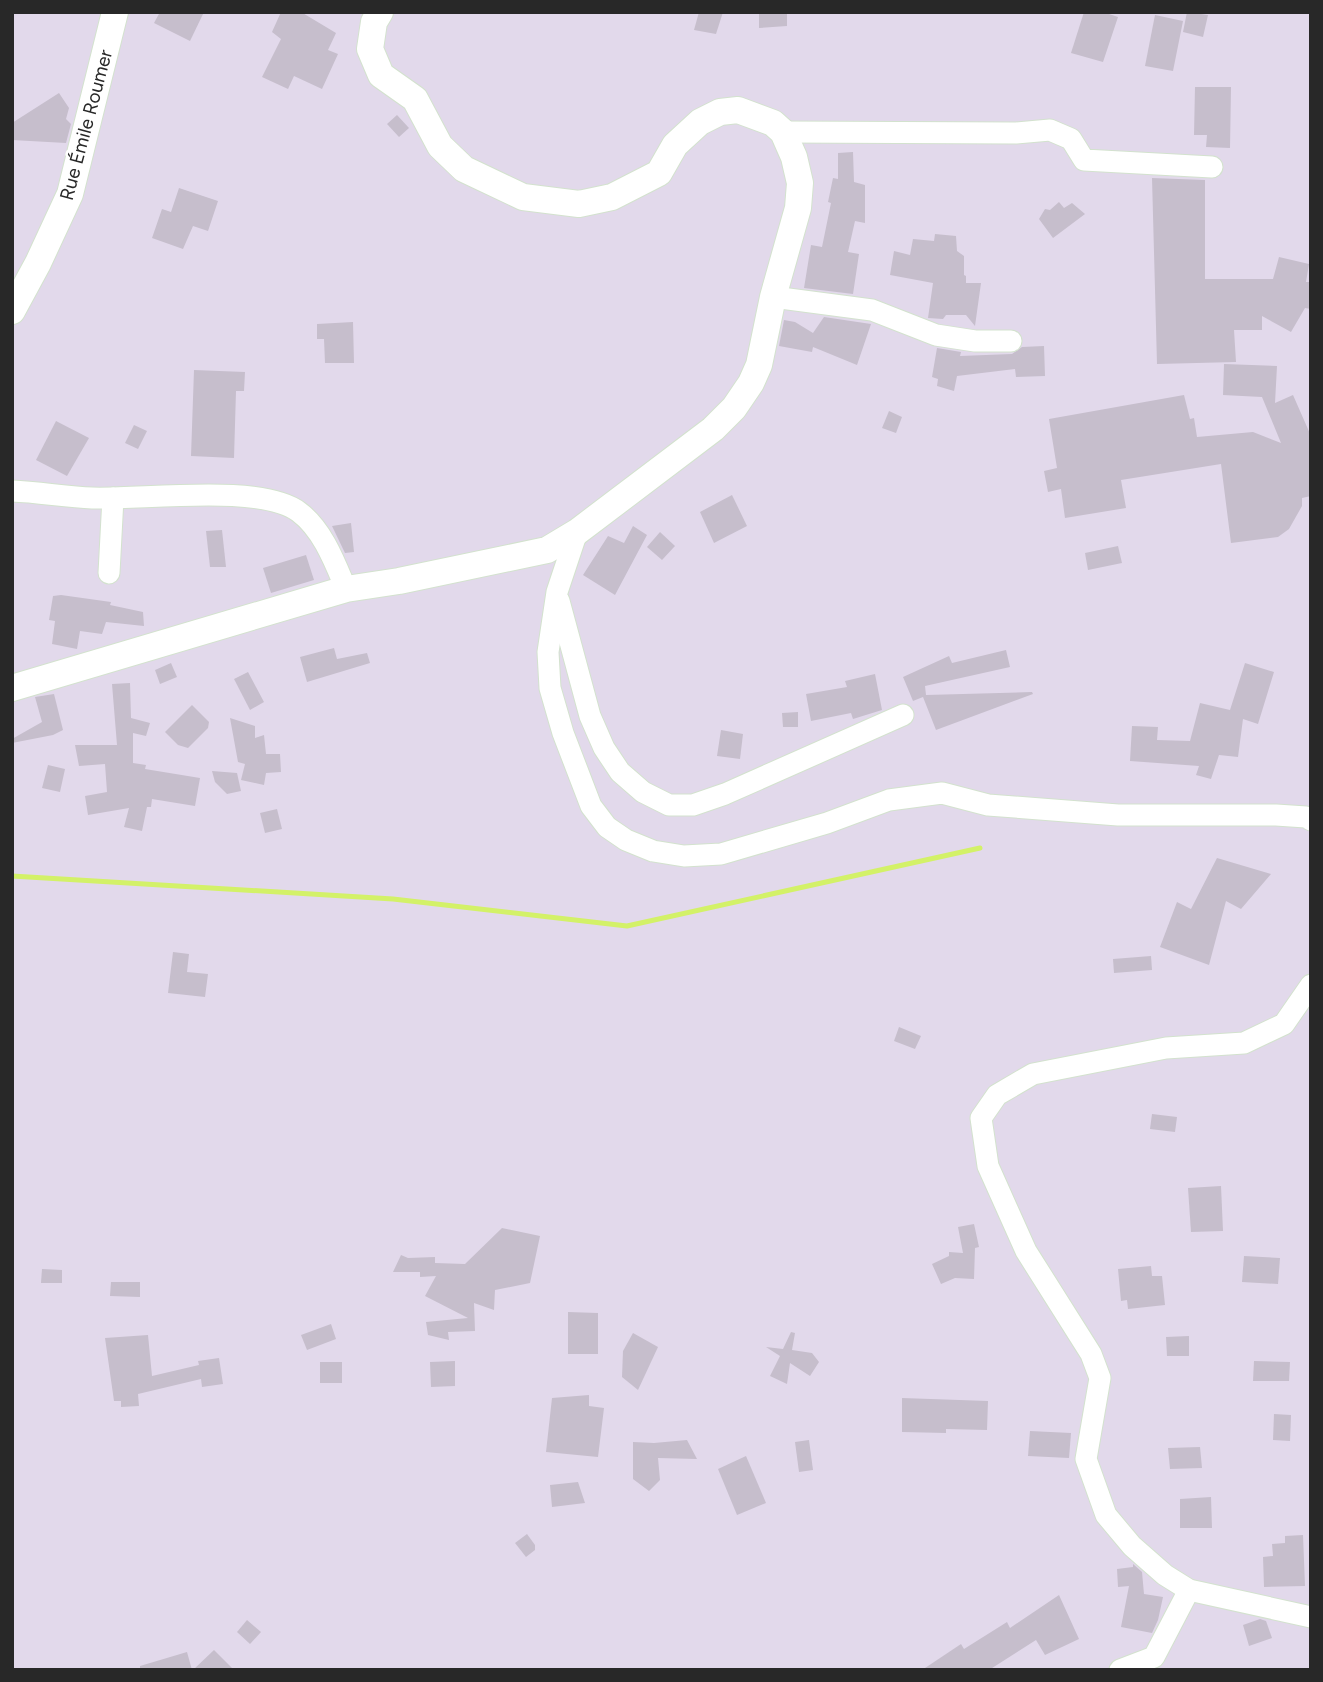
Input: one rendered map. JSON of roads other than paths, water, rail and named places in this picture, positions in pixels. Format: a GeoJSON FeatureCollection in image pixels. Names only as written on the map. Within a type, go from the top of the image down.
{"type":"FeatureCollection","features":[{"type":"Feature","properties":{"kind":"street","name":"Rue Émile Roumer"},"geometry":{"type":"LineString","coordinates":[[12,311],[71,194],[115,12]]}},
{"type":"Feature","properties":{"kind":"street"},"geometry":{"type":"LineString","coordinates":[[12,688],[346,589],[547,551],[577,532],[713,429],[734,408],[751,383],[759,365],[773,297],[798,208],[800,183],[794,157],[783,132],[773,123],[738,110],[720,111],[701,122],[675,145],[659,173],[612,197],[579,204],[523,197],[464,169],[440,146],[415,99],[381,75],[370,48],[374,22],[380,12]]}},
{"type":"Feature","properties":{"kind":"street"},"geometry":{"type":"LineString","coordinates":[[783,132],[1004,133],[1050,130],[1071,139],[1084,160],[1212,167]]}},
{"type":"Feature","properties":{"kind":"street"},"geometry":{"type":"LineString","coordinates":[[773,297],[872,310],[936,335],[975,341],[1011,341]]}},
{"type":"Feature","properties":{"kind":"street"},"geometry":{"type":"LineString","coordinates":[[12,491],[113,498],[208,495],[277,502],[299,512],[318,532],[346,589]]}},
{"type":"Feature","properties":{"kind":"street"},"geometry":{"type":"LineString","coordinates":[[109,573],[113,498]]}},
{"type":"Feature","properties":{"kind":"street"},"geometry":{"type":"LineString","coordinates":[[577,532],[557,592],[548,652],[550,688],[591,806],[607,827],[626,840],[653,851],[684,856],[721,853],[827,823],[888,800],[942,793],[988,805],[1118,815],[1276,815],[1306,817],[1311,820]]}},
{"type":"Feature","properties":{"kind":"street"},"geometry":{"type":"LineString","coordinates":[[557,592],[590,716],[604,748],[620,772],[643,792],[669,804],[693,805],[724,794],[903,715]]}},
{"type":"Feature","properties":{"kind":"street"},"geometry":{"type":"LineString","coordinates":[[1311,985],[1284,1024],[1244,1043],[1166,1048],[1033,1074],[997,1095],[982,1118],[988,1166],[1026,1251],[1091,1354],[1100,1378],[1086,1459],[1107,1515],[1132,1546],[1165,1575],[1189,1590],[1311,1617]]}},
{"type":"Feature","properties":{"kind":"street"},"geometry":{"type":"LineString","coordinates":[[1120,1670],[1154,1657],[1189,1590]]}},
{"type":"Feature","properties":{"kind":"waterway"},"geometry":{"type":"LineString","coordinates":[[12,876],[393,899],[627,926],[980,848]]}}]}
